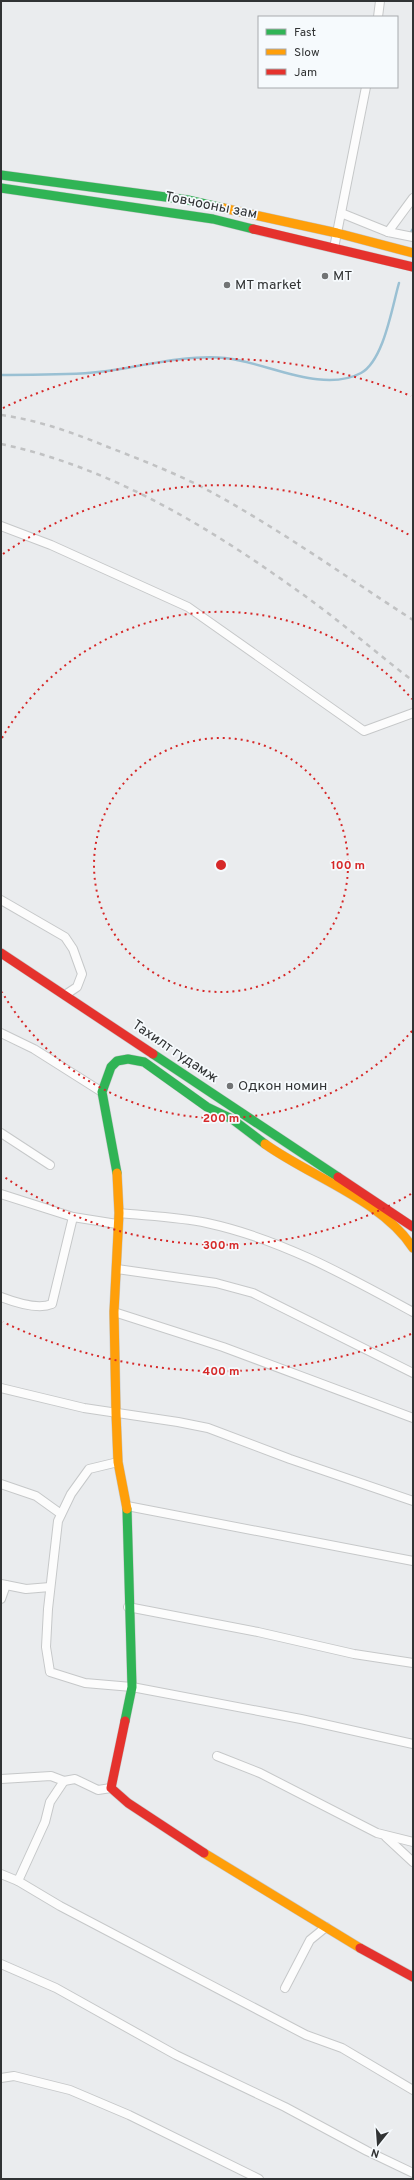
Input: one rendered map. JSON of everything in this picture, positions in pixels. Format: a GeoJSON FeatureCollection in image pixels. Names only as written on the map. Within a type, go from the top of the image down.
{"type":"FeatureCollection","features":[{"type":"Feature","properties":{"kind":"main road","name":"Товчооны зам"},"geometry":{"type":"LineString","coordinates":[[1,175],[188,200],[337,233],[413,253]]}},
{"type":"Feature","properties":{"kind":"main road","name":"Товчооны зам"},"geometry":{"type":"LineString","coordinates":[[1,188],[213,219],[413,267]]}},
{"type":"Feature","properties":{"kind":"main road","name":"Тахилт гудамж"},"geometry":{"type":"LineString","coordinates":[[1,953],[161,1060],[241,1111],[413,1227]]}},
{"type":"Feature","properties":{"kind":"main road"},"geometry":{"type":"LineString","coordinates":[[413,1248],[404,1234],[370,1208],[274,1150],[232,1119],[207,1107],[144,1062],[128,1059],[116,1061],[111,1067],[102,1092],[118,1177],[119,1213],[117,1224],[117,1269],[114,1312],[116,1412],[118,1462],[127,1506],[128,1606],[132,1639],[132,1687],[110,1788],[128,1803],[164,1827],[326,1927],[413,1977]]}},
{"type":"Feature","properties":{"kind":"street"},"geometry":{"type":"LineString","coordinates":[[378,16],[380,1]]}},
{"type":"Feature","properties":{"kind":"street"},"geometry":{"type":"LineString","coordinates":[[334,248],[366,88]]}},
{"type":"Feature","properties":{"kind":"street"},"geometry":{"type":"LineString","coordinates":[[388,232],[413,198]]}},
{"type":"Feature","properties":{"kind":"street"},"geometry":{"type":"LineString","coordinates":[[341,213],[388,232],[413,237]]}},
{"type":"Feature","properties":{"kind":"street"},"geometry":{"type":"LineString","coordinates":[[1,526],[51,545],[188,607],[364,731],[413,713]]}},
{"type":"Feature","properties":{"kind":"street"},"geometry":{"type":"LineString","coordinates":[[1,900],[65,937],[73,950],[82,974],[77,987],[65,995]]}},
{"type":"Feature","properties":{"kind":"street"},"geometry":{"type":"LineString","coordinates":[[1,1033],[34,1049],[102,1092]]}},
{"type":"Feature","properties":{"kind":"street"},"geometry":{"type":"LineString","coordinates":[[154,1070],[161,1060]]}},
{"type":"Feature","properties":{"kind":"street"},"geometry":{"type":"LineString","coordinates":[[232,1119],[241,1111]]}},
{"type":"Feature","properties":{"kind":"street"},"geometry":{"type":"LineString","coordinates":[[1,1133],[50,1165]]}},
{"type":"Feature","properties":{"kind":"street"},"geometry":{"type":"LineString","coordinates":[[1,1194],[73,1217],[117,1224]]}},
{"type":"Feature","properties":{"kind":"street"},"geometry":{"type":"LineString","coordinates":[[119,1213],[206,1223],[268,1240],[344,1274],[413,1312]]}},
{"type":"Feature","properties":{"kind":"street"},"geometry":{"type":"LineString","coordinates":[[1,1297],[12,1301],[46,1307],[52,1304],[73,1217]]}},
{"type":"Feature","properties":{"kind":"street"},"geometry":{"type":"LineString","coordinates":[[117,1269],[216,1283],[253,1293],[413,1373]]}},
{"type":"Feature","properties":{"kind":"street"},"geometry":{"type":"LineString","coordinates":[[114,1312],[223,1347],[413,1418]]}},
{"type":"Feature","properties":{"kind":"street"},"geometry":{"type":"LineString","coordinates":[[1,1388],[84,1408],[208,1428],[290,1460],[413,1501]]}},
{"type":"Feature","properties":{"kind":"street"},"geometry":{"type":"LineString","coordinates":[[118,1462],[89,1469],[71,1494],[58,1521],[50,1587],[46,1647],[50,1672],[85,1683],[132,1687],[301,1719],[413,1744]]}},
{"type":"Feature","properties":{"kind":"street"},"geometry":{"type":"LineString","coordinates":[[1,1484],[36,1496],[61,1514]]}},
{"type":"Feature","properties":{"kind":"street"},"geometry":{"type":"LineString","coordinates":[[127,1506],[413,1561]]}},
{"type":"Feature","properties":{"kind":"street"},"geometry":{"type":"LineString","coordinates":[[1,1599],[4,1585],[26,1589],[50,1587]]}},
{"type":"Feature","properties":{"kind":"street"},"geometry":{"type":"LineString","coordinates":[[128,1606],[258,1632],[354,1654],[413,1662]]}},
{"type":"Feature","properties":{"kind":"street"},"geometry":{"type":"LineString","coordinates":[[217,1756],[260,1773],[384,1835],[413,1842]]}},
{"type":"Feature","properties":{"kind":"street"},"geometry":{"type":"LineString","coordinates":[[1,1779],[51,1776],[64,1781],[75,1779],[98,1790],[110,1788]]}},
{"type":"Feature","properties":{"kind":"street"},"geometry":{"type":"LineString","coordinates":[[18,1881],[45,1822],[50,1802],[64,1781]]}},
{"type":"Feature","properties":{"kind":"street"},"geometry":{"type":"LineString","coordinates":[[384,1835],[413,1862]]}},
{"type":"Feature","properties":{"kind":"street"},"geometry":{"type":"LineString","coordinates":[[1,1874],[18,1881],[60,1906],[306,2035],[342,2048],[413,2090]]}},
{"type":"Feature","properties":{"kind":"street"},"geometry":{"type":"LineString","coordinates":[[285,1988],[310,1940],[326,1927]]}},
{"type":"Feature","properties":{"kind":"street"},"geometry":{"type":"LineString","coordinates":[[1,1964],[56,1988],[176,2055],[285,2107],[367,2152],[413,2173]]}},
{"type":"Feature","properties":{"kind":"street"},"geometry":{"type":"LineString","coordinates":[[1,2078],[14,2076],[70,2090],[129,2115],[259,2179]]}},
{"type":"Feature","properties":{"kind":"waterway"},"geometry":{"type":"LineString","coordinates":[[1,375],[94,373],[166,361],[211,357],[241,361],[312,379],[346,379],[361,373],[376,357],[386,332],[399,283]]}},
{"type":"Feature","properties":{"kind":"railway"},"geometry":{"type":"LineString","coordinates":[[1,415],[29,420],[69,432],[154,465],[200,486],[255,517],[413,620]]}},
{"type":"Feature","properties":{"kind":"railway"},"geometry":{"type":"LineString","coordinates":[[1,444],[41,454],[81,468],[157,502],[194,522],[264,567],[313,602],[413,681]]}},
{"type":"Feature","properties":{"kind":"traffic: fast"},"geometry":{"type":"LineString","coordinates":[[1,175],[188,200],[223,208]]}},
{"type":"Feature","properties":{"kind":"traffic: fast"},"geometry":{"type":"LineString","coordinates":[[1,188],[213,219],[253,229]]}},
{"type":"Feature","properties":{"kind":"traffic: fast"},"geometry":{"type":"LineString","coordinates":[[153,1054],[338,1177]]}},
{"type":"Feature","properties":{"kind":"traffic: fast"},"geometry":{"type":"LineString","coordinates":[[117,1173],[102,1092],[111,1067],[117,1061],[128,1059],[144,1062],[207,1107],[232,1119],[265,1144]]}},
{"type":"Feature","properties":{"kind":"traffic: fast"},"geometry":{"type":"LineString","coordinates":[[125,1721],[132,1687],[127,1509]]}},
{"type":"Feature","properties":{"kind":"traffic: slow"},"geometry":{"type":"LineString","coordinates":[[223,208],[337,233],[413,253]]}},
{"type":"Feature","properties":{"kind":"traffic: slow"},"geometry":{"type":"LineString","coordinates":[[265,1144],[365,1203],[400,1231],[413,1248]]}},
{"type":"Feature","properties":{"kind":"traffic: slow"},"geometry":{"type":"LineString","coordinates":[[117,1173],[119,1213],[114,1312],[116,1413],[118,1462],[127,1509]]}},
{"type":"Feature","properties":{"kind":"traffic: slow"},"geometry":{"type":"LineString","coordinates":[[204,1853],[360,1948]]}},
{"type":"Feature","properties":{"kind":"traffic: jam"},"geometry":{"type":"LineString","coordinates":[[253,229],[413,267]]}},
{"type":"Feature","properties":{"kind":"traffic: jam"},"geometry":{"type":"LineString","coordinates":[[1,953],[153,1054]]}},
{"type":"Feature","properties":{"kind":"traffic: jam"},"geometry":{"type":"LineString","coordinates":[[338,1177],[413,1227]]}},
{"type":"Feature","properties":{"kind":"traffic: jam"},"geometry":{"type":"LineString","coordinates":[[125,1721],[111,1788],[128,1803],[204,1853]]}},
{"type":"Feature","properties":{"kind":"traffic: jam"},"geometry":{"type":"LineString","coordinates":[[360,1948],[413,1977]]}},
{"type":"Feature","properties":{"kind":"place","name":"МТ"},"geometry":{"type":"Point","coordinates":[325,276]}},
{"type":"Feature","properties":{"kind":"place","name":"MT market"},"geometry":{"type":"Point","coordinates":[227,285]}},
{"type":"Feature","properties":{"kind":"place","name":"Одкон номин"},"geometry":{"type":"Point","coordinates":[230,1086]}}]}
